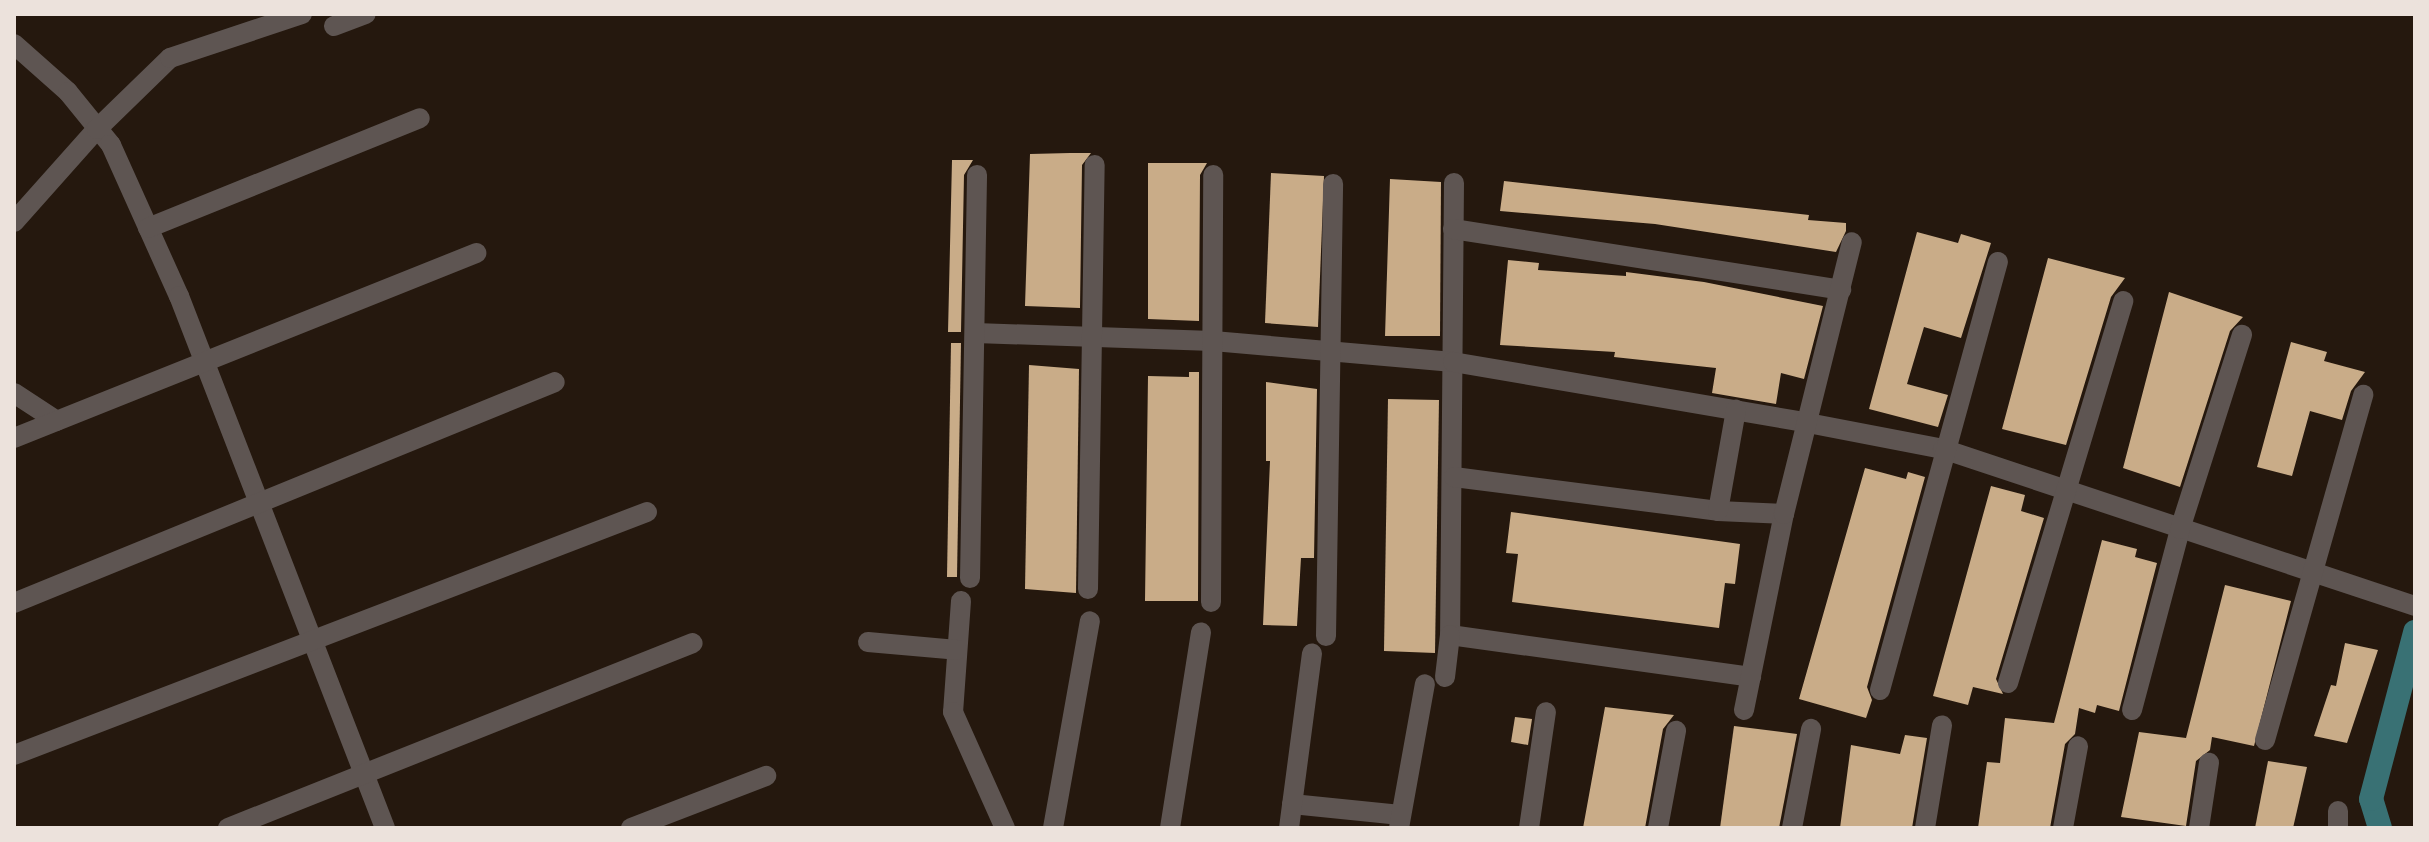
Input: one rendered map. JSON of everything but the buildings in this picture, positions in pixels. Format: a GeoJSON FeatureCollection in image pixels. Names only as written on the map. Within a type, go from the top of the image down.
{"type":"FeatureCollection","features":[{"type":"Feature","properties":{"kind":"street"},"geometry":{"type":"LineString","coordinates":[[14,222],[97,129],[170,58],[302,14]]}},
{"type":"Feature","properties":{"kind":"street"},"geometry":{"type":"LineString","coordinates":[[334,26],[366,14]]}},
{"type":"Feature","properties":{"kind":"street"},"geometry":{"type":"LineString","coordinates":[[14,44],[68,92],[111,145],[204,362],[385,828]]}},
{"type":"Feature","properties":{"kind":"street"},"geometry":{"type":"LineString","coordinates":[[148,228],[420,118]]}},
{"type":"Feature","properties":{"kind":"street"},"geometry":{"type":"LineString","coordinates":[[1088,589],[1095,165]]}},
{"type":"Feature","properties":{"kind":"street"},"geometry":{"type":"LineString","coordinates":[[970,578],[977,175]]}},
{"type":"Feature","properties":{"kind":"street"},"geometry":{"type":"LineString","coordinates":[[1211,602],[1213,175]]}},
{"type":"Feature","properties":{"kind":"street"},"geometry":{"type":"LineString","coordinates":[[1445,677],[1450,635],[1454,477],[1454,183]]}},
{"type":"Feature","properties":{"kind":"street"},"geometry":{"type":"LineString","coordinates":[[1326,636],[1333,351],[1333,184]]}},
{"type":"Feature","properties":{"kind":"street"},"geometry":{"type":"LineString","coordinates":[[1453,229],[1841,290]]}},
{"type":"Feature","properties":{"kind":"street"},"geometry":{"type":"LineString","coordinates":[[1744,710],[1784,514],[1852,242]]}},
{"type":"Feature","properties":{"kind":"street"},"geometry":{"type":"LineString","coordinates":[[14,438],[476,253]]}},
{"type":"Feature","properties":{"kind":"street"},"geometry":{"type":"LineString","coordinates":[[1880,690],[1943,449],[1998,262]]}},
{"type":"Feature","properties":{"kind":"street"},"geometry":{"type":"LineString","coordinates":[[2008,683],[2063,486],[2123,301]]}},
{"type":"Feature","properties":{"kind":"street"},"geometry":{"type":"LineString","coordinates":[[975,333],[1213,341],[1453,362],[1808,423],[1943,449],[2063,486],[2309,573],[2415,606]]}},
{"type":"Feature","properties":{"kind":"street"},"geometry":{"type":"LineString","coordinates":[[2132,710],[2180,529],[2242,335]]}},
{"type":"Feature","properties":{"kind":"street"},"geometry":{"type":"LineString","coordinates":[[14,603],[555,382]]}},
{"type":"Feature","properties":{"kind":"street"},"geometry":{"type":"LineString","coordinates":[[14,393],[57,421]]}},
{"type":"Feature","properties":{"kind":"street"},"geometry":{"type":"LineString","coordinates":[[2265,740],[2309,573],[2363,395]]}},
{"type":"Feature","properties":{"kind":"street"},"geometry":{"type":"LineString","coordinates":[[1718,511],[1736,410]]}},
{"type":"Feature","properties":{"kind":"street"},"geometry":{"type":"LineString","coordinates":[[1454,477],[1718,511],[1784,514]]}},
{"type":"Feature","properties":{"kind":"street"},"geometry":{"type":"LineString","coordinates":[[14,755],[647,512]]}},
{"type":"Feature","properties":{"kind":"street"},"geometry":{"type":"LineString","coordinates":[[961,601],[953,712],[1005,828]]}},
{"type":"Feature","properties":{"kind":"street"},"geometry":{"type":"LineString","coordinates":[[1053,828],[1090,621]]}},
{"type":"Feature","properties":{"kind":"street"},"geometry":{"type":"LineString","coordinates":[[1170,828],[1201,632]]}},
{"type":"Feature","properties":{"kind":"street"},"geometry":{"type":"LineString","coordinates":[[1450,635],[1751,677]]}},
{"type":"Feature","properties":{"kind":"street"},"geometry":{"type":"LineString","coordinates":[[868,642],[957,650]]}},
{"type":"Feature","properties":{"kind":"street"},"geometry":{"type":"LineString","coordinates":[[228,828],[693,643]]}},
{"type":"Feature","properties":{"kind":"street"},"geometry":{"type":"LineString","coordinates":[[1289,828],[1312,654]]}},
{"type":"Feature","properties":{"kind":"street"},"geometry":{"type":"LineString","coordinates":[[1292,804],[1399,822],[1425,684]]}},
{"type":"Feature","properties":{"kind":"street"},"geometry":{"type":"LineString","coordinates":[[1529,828],[1546,712]]}},
{"type":"Feature","properties":{"kind":"street"},"geometry":{"type":"LineString","coordinates":[[1925,828],[1942,725]]}},
{"type":"Feature","properties":{"kind":"street"},"geometry":{"type":"LineString","coordinates":[[1792,828],[1811,729]]}},
{"type":"Feature","properties":{"kind":"street"},"geometry":{"type":"LineString","coordinates":[[1658,828],[1676,731]]}},
{"type":"Feature","properties":{"kind":"street"},"geometry":{"type":"LineString","coordinates":[[2063,828],[2078,746]]}},
{"type":"Feature","properties":{"kind":"street"},"geometry":{"type":"LineString","coordinates":[[2199,828],[2209,763]]}},
{"type":"Feature","properties":{"kind":"street"},"geometry":{"type":"LineString","coordinates":[[631,828],[766,776]]}},
{"type":"Feature","properties":{"kind":"waterway"},"geometry":{"type":"LineString","coordinates":[[2380,828],[2371,799],[2415,632]]}}]}
